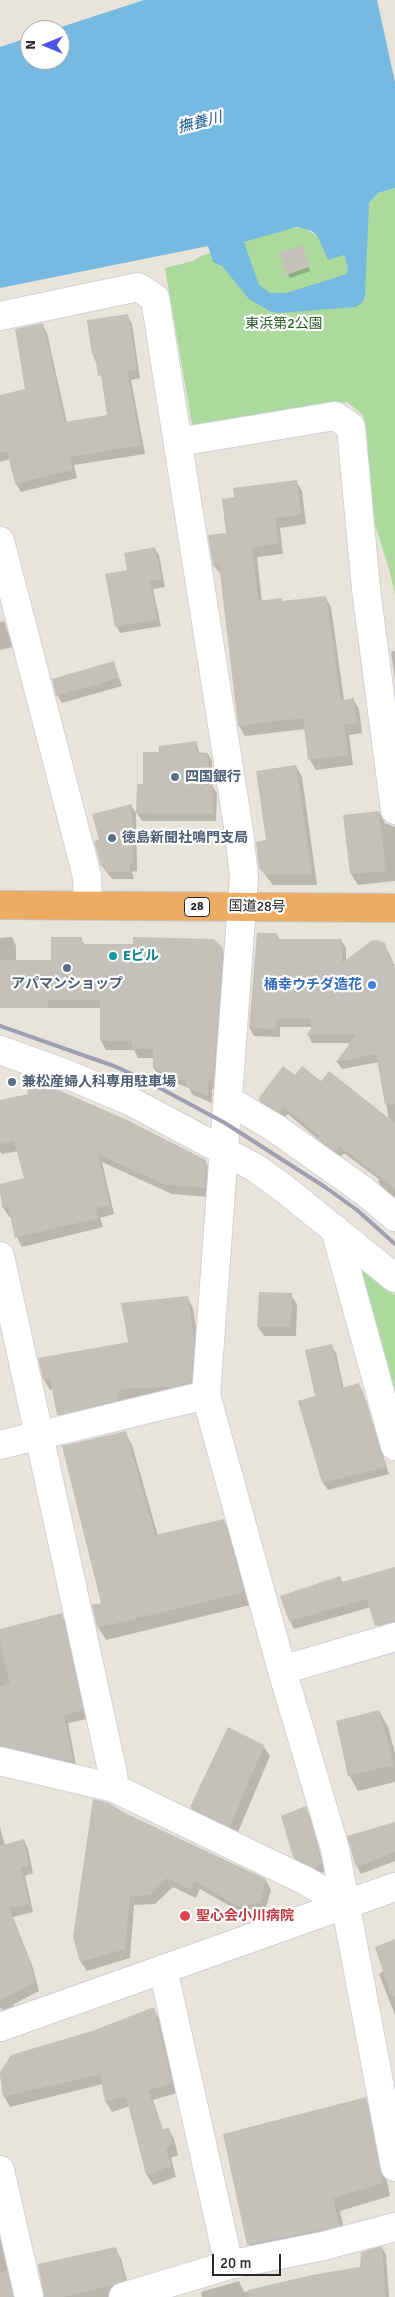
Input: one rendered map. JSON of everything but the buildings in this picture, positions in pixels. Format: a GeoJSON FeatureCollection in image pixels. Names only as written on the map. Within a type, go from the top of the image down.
{"type":"FeatureCollection","features":[{"type":"Feature","properties":{"kind":"highway","name":"国道28号"},"geometry":{"type":"LineString","coordinates":[[0,905],[395,908]]}},
{"type":"Feature","properties":{"kind":"street"},"geometry":{"type":"LineString","coordinates":[[0,316],[138,287],[155,298],[239,832],[244,877],[228,1100],[222,1150],[206,1395],[282,1670],[335,1848],[346,1904],[387,2078],[395,2167]]}},
{"type":"Feature","properties":{"kind":"street"},"geometry":{"type":"LineString","coordinates":[[178,442],[334,416],[351,427],[366,589],[395,810]]}},
{"type":"Feature","properties":{"kind":"street"},"geometry":{"type":"LineString","coordinates":[[0,541],[87,876],[88,905]]}},
{"type":"Feature","properties":{"kind":"street"},"geometry":{"type":"LineString","coordinates":[[0,1050],[64,1073],[122,1098],[222,1150],[282,1186],[395,1278]]}},
{"type":"Feature","properties":{"kind":"street"},"geometry":{"type":"LineString","coordinates":[[228,1100],[276,1128],[364,1191],[395,1217]]}},
{"type":"Feature","properties":{"kind":"street"},"geometry":{"type":"LineString","coordinates":[[335,1229],[395,1446]]}},
{"type":"Feature","properties":{"kind":"street"},"geometry":{"type":"LineString","coordinates":[[0,1256],[113,1774],[114,1788]]}},
{"type":"Feature","properties":{"kind":"street"},"geometry":{"type":"LineString","coordinates":[[0,1445],[206,1395]]}},
{"type":"Feature","properties":{"kind":"street"},"geometry":{"type":"LineString","coordinates":[[282,1670],[395,1637]]}},
{"type":"Feature","properties":{"kind":"street"},"geometry":{"type":"LineString","coordinates":[[0,1761],[114,1788],[304,1880],[346,1904]]}},
{"type":"Feature","properties":{"kind":"street"},"geometry":{"type":"LineString","coordinates":[[0,2027],[395,1887]]}},
{"type":"Feature","properties":{"kind":"street"},"geometry":{"type":"LineString","coordinates":[[163,1969],[229,2265]]}},
{"type":"Feature","properties":{"kind":"street"},"geometry":{"type":"LineString","coordinates":[[0,2170],[29,2297]]}},
{"type":"Feature","properties":{"kind":"street"},"geometry":{"type":"LineString","coordinates":[[123,2297],[229,2265],[323,2246],[395,2227]]}},
{"type":"Feature","properties":{"kind":"green space","name":"東浜第2公園"},"geometry":{"type":"Polygon","coordinates":[[[395,188],[395,594],[368,502],[363,415],[347,402],[193,430],[165,268],[193,261],[201,256],[288,228],[304,228],[318,237],[368,211],[369,203],[378,193],[395,188]]]}},
{"type":"Feature","properties":{"kind":"green space"},"geometry":{"type":"Polygon","coordinates":[[[358,1267],[395,1295],[395,1401],[358,1267]]]}},
{"type":"Feature","properties":{"kind":"water","name":"撫養川"},"geometry":{"type":"Polygon","coordinates":[[[144,0],[395,0],[395,188],[378,193],[369,203],[365,296],[363,302],[356,307],[280,313],[271,312],[249,299],[222,266],[213,262],[208,246],[0,288],[0,47],[20,40],[20,70],[70,70],[70,24],[144,0]],[[297,227],[244,242],[259,285],[270,293],[286,293],[347,274],[348,267],[344,255],[328,260],[318,237],[312,231],[297,227]]]}},
{"type":"Feature","properties":{"kind":"pier"},"geometry":{"type":"Polygon","coordinates":[[[377,0],[395,0],[395,82],[377,0]]]}},
{"type":"Feature","properties":{"kind":"railway"},"geometry":{"type":"LineString","coordinates":[[0,1026],[114,1066],[143,1079],[225,1123],[325,1187],[357,1210],[395,1244]]}},
{"type":"Feature","properties":{"kind":"place","name":"四国銀行"},"geometry":{"type":"Point","coordinates":[175,777]}},
{"type":"Feature","properties":{"kind":"place","name":"徳島新聞社鳴門支局"},"geometry":{"type":"Point","coordinates":[112,838]}},
{"type":"Feature","properties":{"kind":"place","name":"Eビル"},"geometry":{"type":"Point","coordinates":[113,956]}},
{"type":"Feature","properties":{"kind":"place","name":"アパマンショップ"},"geometry":{"type":"Point","coordinates":[67,968]}},
{"type":"Feature","properties":{"kind":"place","name":"桶幸ウチダ造花"},"geometry":{"type":"Point","coordinates":[372,985]}},
{"type":"Feature","properties":{"kind":"place","name":"兼松産婦人科専用駐車場"},"geometry":{"type":"Point","coordinates":[12,1082]}},
{"type":"Feature","properties":{"kind":"place","name":"聖心会小川病院"},"geometry":{"type":"Point","coordinates":[185,1916]}}]}
